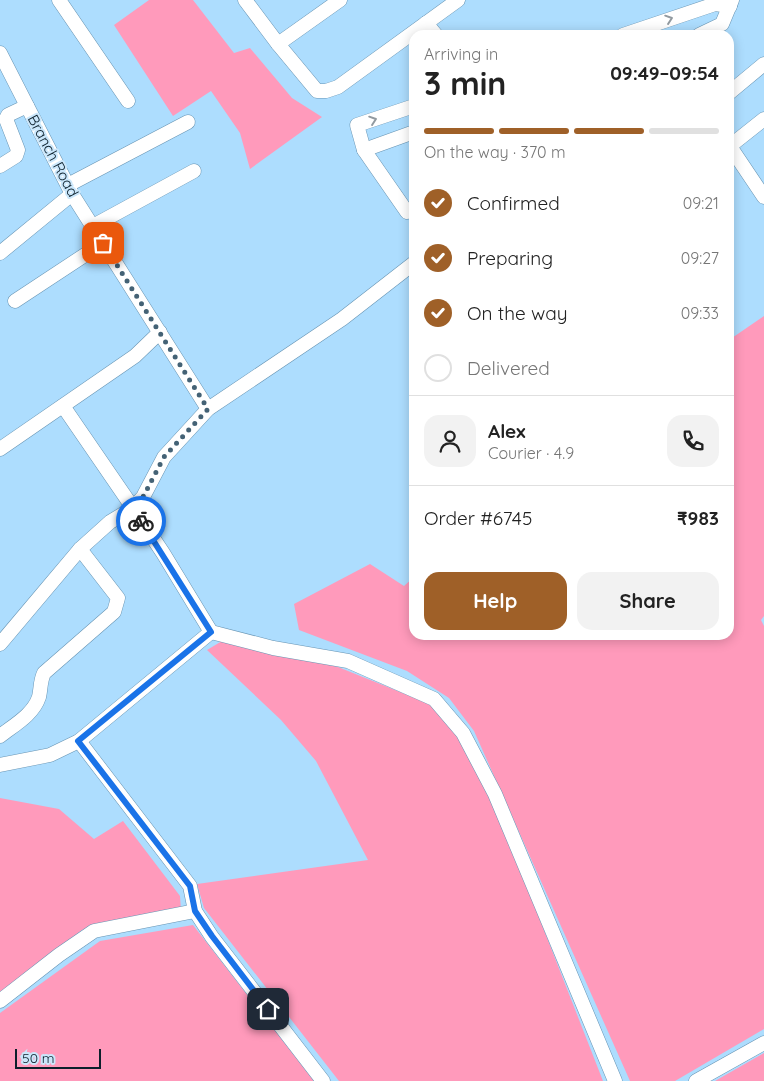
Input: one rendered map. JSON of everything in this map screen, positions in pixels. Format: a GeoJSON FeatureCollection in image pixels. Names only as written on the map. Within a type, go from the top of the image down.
{"type":"FeatureCollection","features":[{"type":"Feature","properties":{"kind":"street"},"geometry":{"type":"LineString","coordinates":[[59,0],[128,101]]}},
{"type":"Feature","properties":{"kind":"street"},"geometry":{"type":"LineString","coordinates":[[245,0],[317,91],[326,91],[338,87],[409,35]]}},
{"type":"Feature","properties":{"kind":"street"},"geometry":{"type":"LineString","coordinates":[[278,44],[340,0]]}},
{"type":"Feature","properties":{"kind":"street"},"geometry":{"type":"LineString","coordinates":[[416,30],[458,0]]}},
{"type":"Feature","properties":{"kind":"street"},"geometry":{"type":"LineString","coordinates":[[638,30],[715,4],[731,3],[722,24],[709,30]]}},
{"type":"Feature","properties":{"kind":"street"},"geometry":{"type":"LineString","coordinates":[[426,23],[432,30]]}},
{"type":"Feature","properties":{"kind":"street","name":"Branch Road"},"geometry":{"type":"LineString","coordinates":[[0,53],[4,70],[27,106],[70,190],[208,409]]}},
{"type":"Feature","properties":{"kind":"street"},"geometry":{"type":"LineString","coordinates":[[734,89],[764,64]]}},
{"type":"Feature","properties":{"kind":"street"},"geometry":{"type":"LineString","coordinates":[[0,166],[16,156],[18,150],[6,119],[8,115],[27,106]]}},
{"type":"Feature","properties":{"kind":"street"},"geometry":{"type":"LineString","coordinates":[[407,212],[364,150],[357,125],[409,108]]}},
{"type":"Feature","properties":{"kind":"street"},"geometry":{"type":"LineString","coordinates":[[734,142],[764,119]]}},
{"type":"Feature","properties":{"kind":"street"},"geometry":{"type":"LineString","coordinates":[[0,253],[70,190],[188,122]]}},
{"type":"Feature","properties":{"kind":"street"},"geometry":{"type":"LineString","coordinates":[[364,150],[409,134]]}},
{"type":"Feature","properties":{"kind":"street"},"geometry":{"type":"LineString","coordinates":[[734,153],[764,197]]}},
{"type":"Feature","properties":{"kind":"street"},"geometry":{"type":"LineString","coordinates":[[93,226],[194,171]]}},
{"type":"Feature","properties":{"kind":"street"},"geometry":{"type":"LineString","coordinates":[[14,301],[103,243]]}},
{"type":"Feature","properties":{"kind":"street"},"geometry":{"type":"LineString","coordinates":[[0,644],[80,548],[110,522],[133,508],[143,497],[164,457],[208,409],[342,319],[409,267]]}},
{"type":"Feature","properties":{"kind":"street"},"geometry":{"type":"LineString","coordinates":[[2,444],[63,406],[134,356],[160,332]]}},
{"type":"Feature","properties":{"kind":"street"},"geometry":{"type":"LineString","coordinates":[[63,406],[163,553],[211,632],[273,648],[348,661],[434,699],[462,734],[495,794],[615,1081]]}},
{"type":"Feature","properties":{"kind":"street"},"geometry":{"type":"LineString","coordinates":[[0,736],[30,713],[36,705],[44,673],[114,612],[118,598],[80,548]]}},
{"type":"Feature","properties":{"kind":"street"},"geometry":{"type":"LineString","coordinates":[[0,765],[50,755],[78,741],[211,632]]}},
{"type":"Feature","properties":{"kind":"street"},"geometry":{"type":"LineString","coordinates":[[78,741],[190,886],[195,911],[323,1081]]}},
{"type":"Feature","properties":{"kind":"street"},"geometry":{"type":"LineString","coordinates":[[0,1001],[59,955],[94,931],[195,911]]}},
{"type":"Feature","properties":{"kind":"street"},"geometry":{"type":"LineString","coordinates":[[696,1081],[764,1043]]}},
{"type":"Feature","properties":{"kind":"shaded area"},"geometry":{"type":"Polygon","coordinates":[[[149,0],[193,0],[234,53],[250,48],[292,98],[322,117],[250,169],[240,133],[211,91],[173,116],[114,25],[149,0]]]}},
{"type":"Feature","properties":{"kind":"shaded area"},"geometry":{"type":"Polygon","coordinates":[[[764,316],[764,616],[761,620],[764,626],[764,1029],[675,1081],[630,1081],[474,731],[449,698],[407,671],[299,630],[294,604],[370,564],[404,586],[409,582],[409,640],[734,640],[734,337],[764,316]]]}},
{"type":"Feature","properties":{"kind":"shaded area"},"geometry":{"type":"Polygon","coordinates":[[[222,641],[338,667],[435,706],[458,738],[492,797],[603,1081],[339,1081],[204,908],[197,884],[368,860],[316,761],[281,720],[207,650],[222,641]]]}},
{"type":"Feature","properties":{"kind":"shaded area"},"geometry":{"type":"Polygon","coordinates":[[[0,798],[59,809],[94,839],[123,821],[180,896],[181,911],[82,930],[0,994],[0,798]]]}},
{"type":"Feature","properties":{"kind":"shaded area"},"geometry":{"type":"Polygon","coordinates":[[[193,925],[314,1081],[0,1081],[0,1013],[100,941],[193,925]]]}},
{"type":"Feature","properties":{"kind":"shaded area"},"geometry":{"type":"Polygon","coordinates":[[[764,1053],[764,1081],[715,1081],[764,1053]]]}},
{"type":"Feature","properties":{"kind":"way so far"},"geometry":{"type":"LineString","coordinates":[[103,243],[208,409],[164,457],[143,497],[133,508],[141,521]]}},
{"type":"Feature","properties":{"kind":"route"},"geometry":{"type":"LineString","coordinates":[[141,521],[163,553],[211,632],[78,741],[190,886],[195,911],[268,1009]]}}]}
